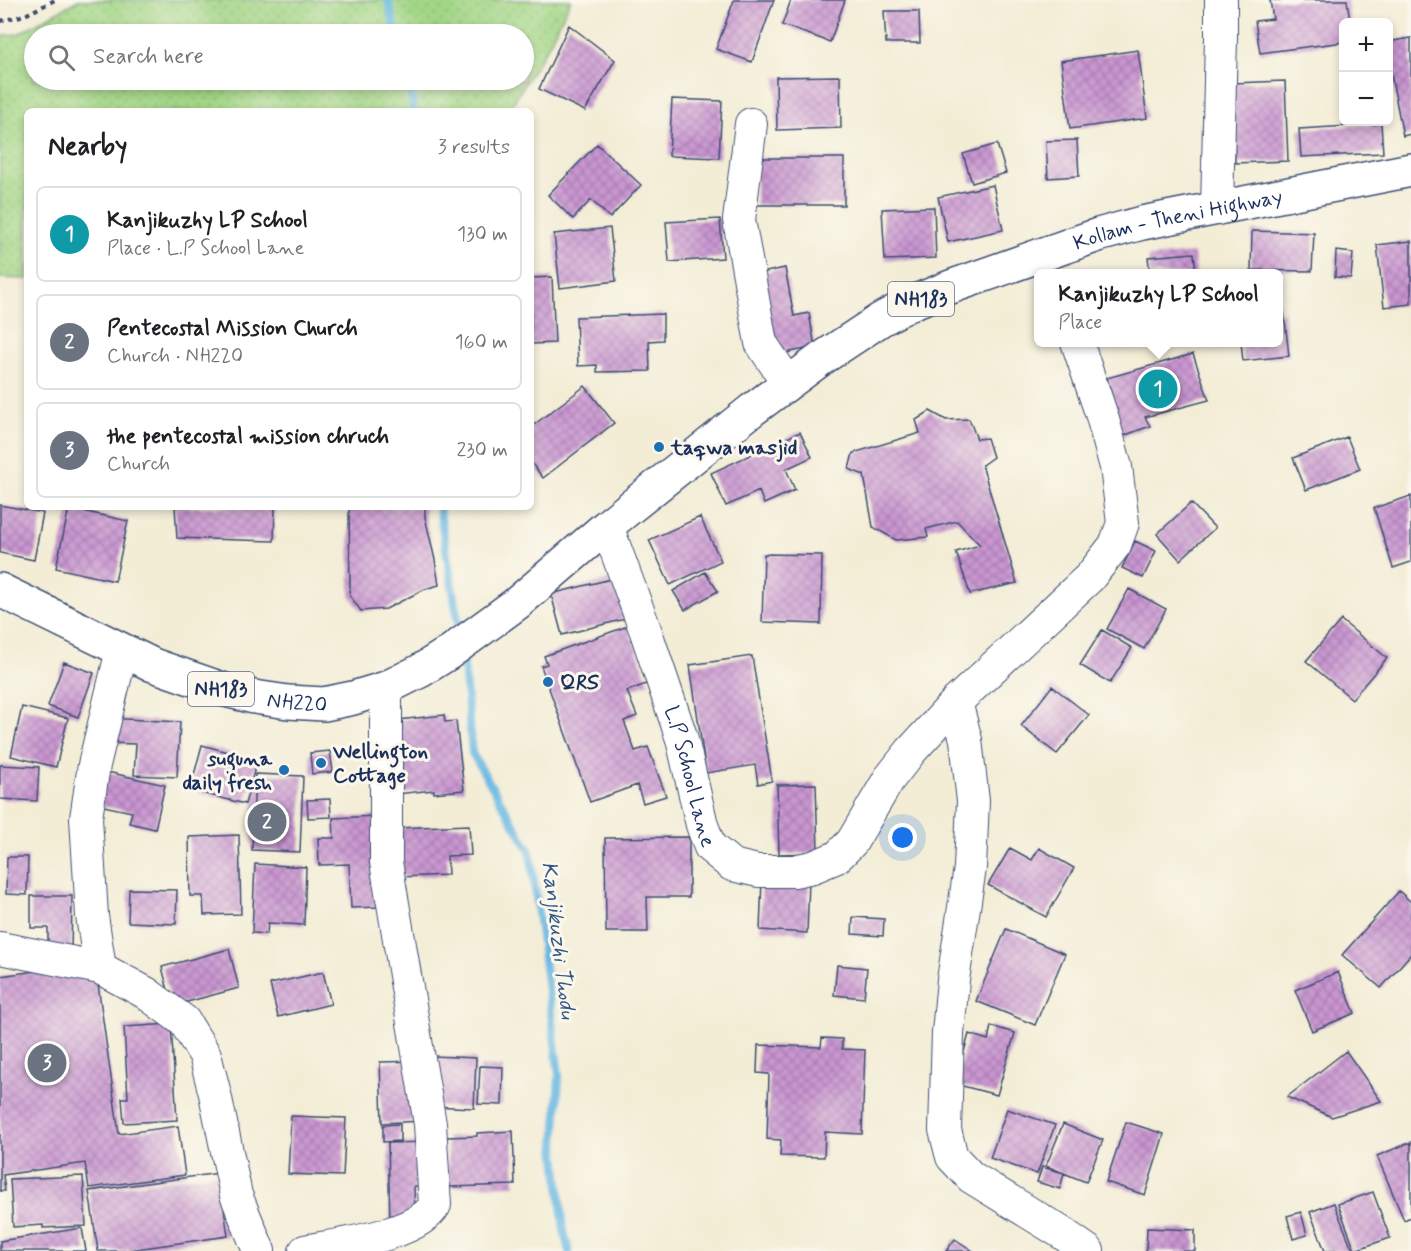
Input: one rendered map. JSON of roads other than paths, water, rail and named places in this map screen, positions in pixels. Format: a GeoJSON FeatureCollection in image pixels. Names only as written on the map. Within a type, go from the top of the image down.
{"type":"FeatureCollection","features":[{"type":"Feature","properties":{"kind":"highway","name":"Kollam - Theni Highway"},"geometry":{"type":"LineString","coordinates":[[516,604],[607,526],[752,410],[861,332],[911,303],[953,286],[1050,264],[1098,235],[1142,223],[1411,170]]}},
{"type":"Feature","properties":{"kind":"highway","name":"NH220"},"geometry":{"type":"LineString","coordinates":[[0,590],[153,665],[225,690],[254,697],[324,704],[386,688],[420,671],[516,604]]}},
{"type":"Feature","properties":{"kind":"street"},"geometry":{"type":"LineString","coordinates":[[1217,209],[1221,0]]}},
{"type":"Feature","properties":{"kind":"street"},"geometry":{"type":"LineString","coordinates":[[751,124],[740,220],[760,343],[788,383]]}},
{"type":"Feature","properties":{"kind":"street","name":"L.P School Lane"},"geometry":{"type":"LineString","coordinates":[[607,526],[682,739],[702,825],[710,847],[732,865],[758,871],[794,871],[813,867],[837,857],[852,842],[889,779],[911,751],[956,702],[1090,577],[1115,545],[1124,523],[1116,467],[1079,347]]}},
{"type":"Feature","properties":{"kind":"street"},"geometry":{"type":"LineString","coordinates":[[100,968],[92,916],[86,818],[94,765],[122,650]]}},
{"type":"Feature","properties":{"kind":"street"},"geometry":{"type":"LineString","coordinates":[[305,1251],[392,1233],[421,1220],[431,1212],[435,1205],[430,1124],[386,862],[386,688]]}},
{"type":"Feature","properties":{"kind":"street"},"geometry":{"type":"LineString","coordinates":[[956,702],[966,740],[973,801],[969,868],[953,980],[948,1034],[945,1130],[952,1157],[971,1177],[1058,1242],[1088,1251]]}},
{"type":"Feature","properties":{"kind":"street"},"geometry":{"type":"LineString","coordinates":[[0,948],[100,968],[147,993],[184,1021],[205,1055],[236,1195],[260,1251]]}},
{"type":"Feature","properties":{"kind":"waterway","name":"Kanjikuzhi Thodu"},"geometry":{"type":"LineString","coordinates":[[388,0],[394,24]]}},
{"type":"Feature","properties":{"kind":"waterway","name":"Kanjikuzhi Thodu"},"geometry":{"type":"LineString","coordinates":[[410,90],[413,108]]}},
{"type":"Feature","properties":{"kind":"waterway","name":"Kanjikuzhi Thodu"},"geometry":{"type":"LineString","coordinates":[[440,510],[460,633]]}},
{"type":"Feature","properties":{"kind":"waterway","name":"Kanjikuzhi Thodu"},"geometry":{"type":"LineString","coordinates":[[463,653],[472,753],[530,851],[559,1075],[555,1147],[564,1231],[569,1251]]}},
{"type":"Feature","properties":{"kind":"place","name":"Kanjikuzhy LP School"},"geometry":{"type":"Point","coordinates":[1158,389]}},
{"type":"Feature","properties":{"kind":"place","name":"taqwa masjid"},"geometry":{"type":"Point","coordinates":[659,447]}},
{"type":"Feature","properties":{"kind":"place","name":"QRS"},"geometry":{"type":"Point","coordinates":[548,682]}},
{"type":"Feature","properties":{"kind":"place","name":"Wellington Cottage"},"geometry":{"type":"Point","coordinates":[321,763]}},
{"type":"Feature","properties":{"kind":"place","name":"suguna daily fresh"},"geometry":{"type":"Point","coordinates":[284,770]}},
{"type":"Feature","properties":{"kind":"place","name":"Pentecostal Mission Church"},"geometry":{"type":"Point","coordinates":[267,822]}},
{"type":"Feature","properties":{"kind":"place","name":"the pentecostal mission chruch"},"geometry":{"type":"Point","coordinates":[47,1063]}}]}
